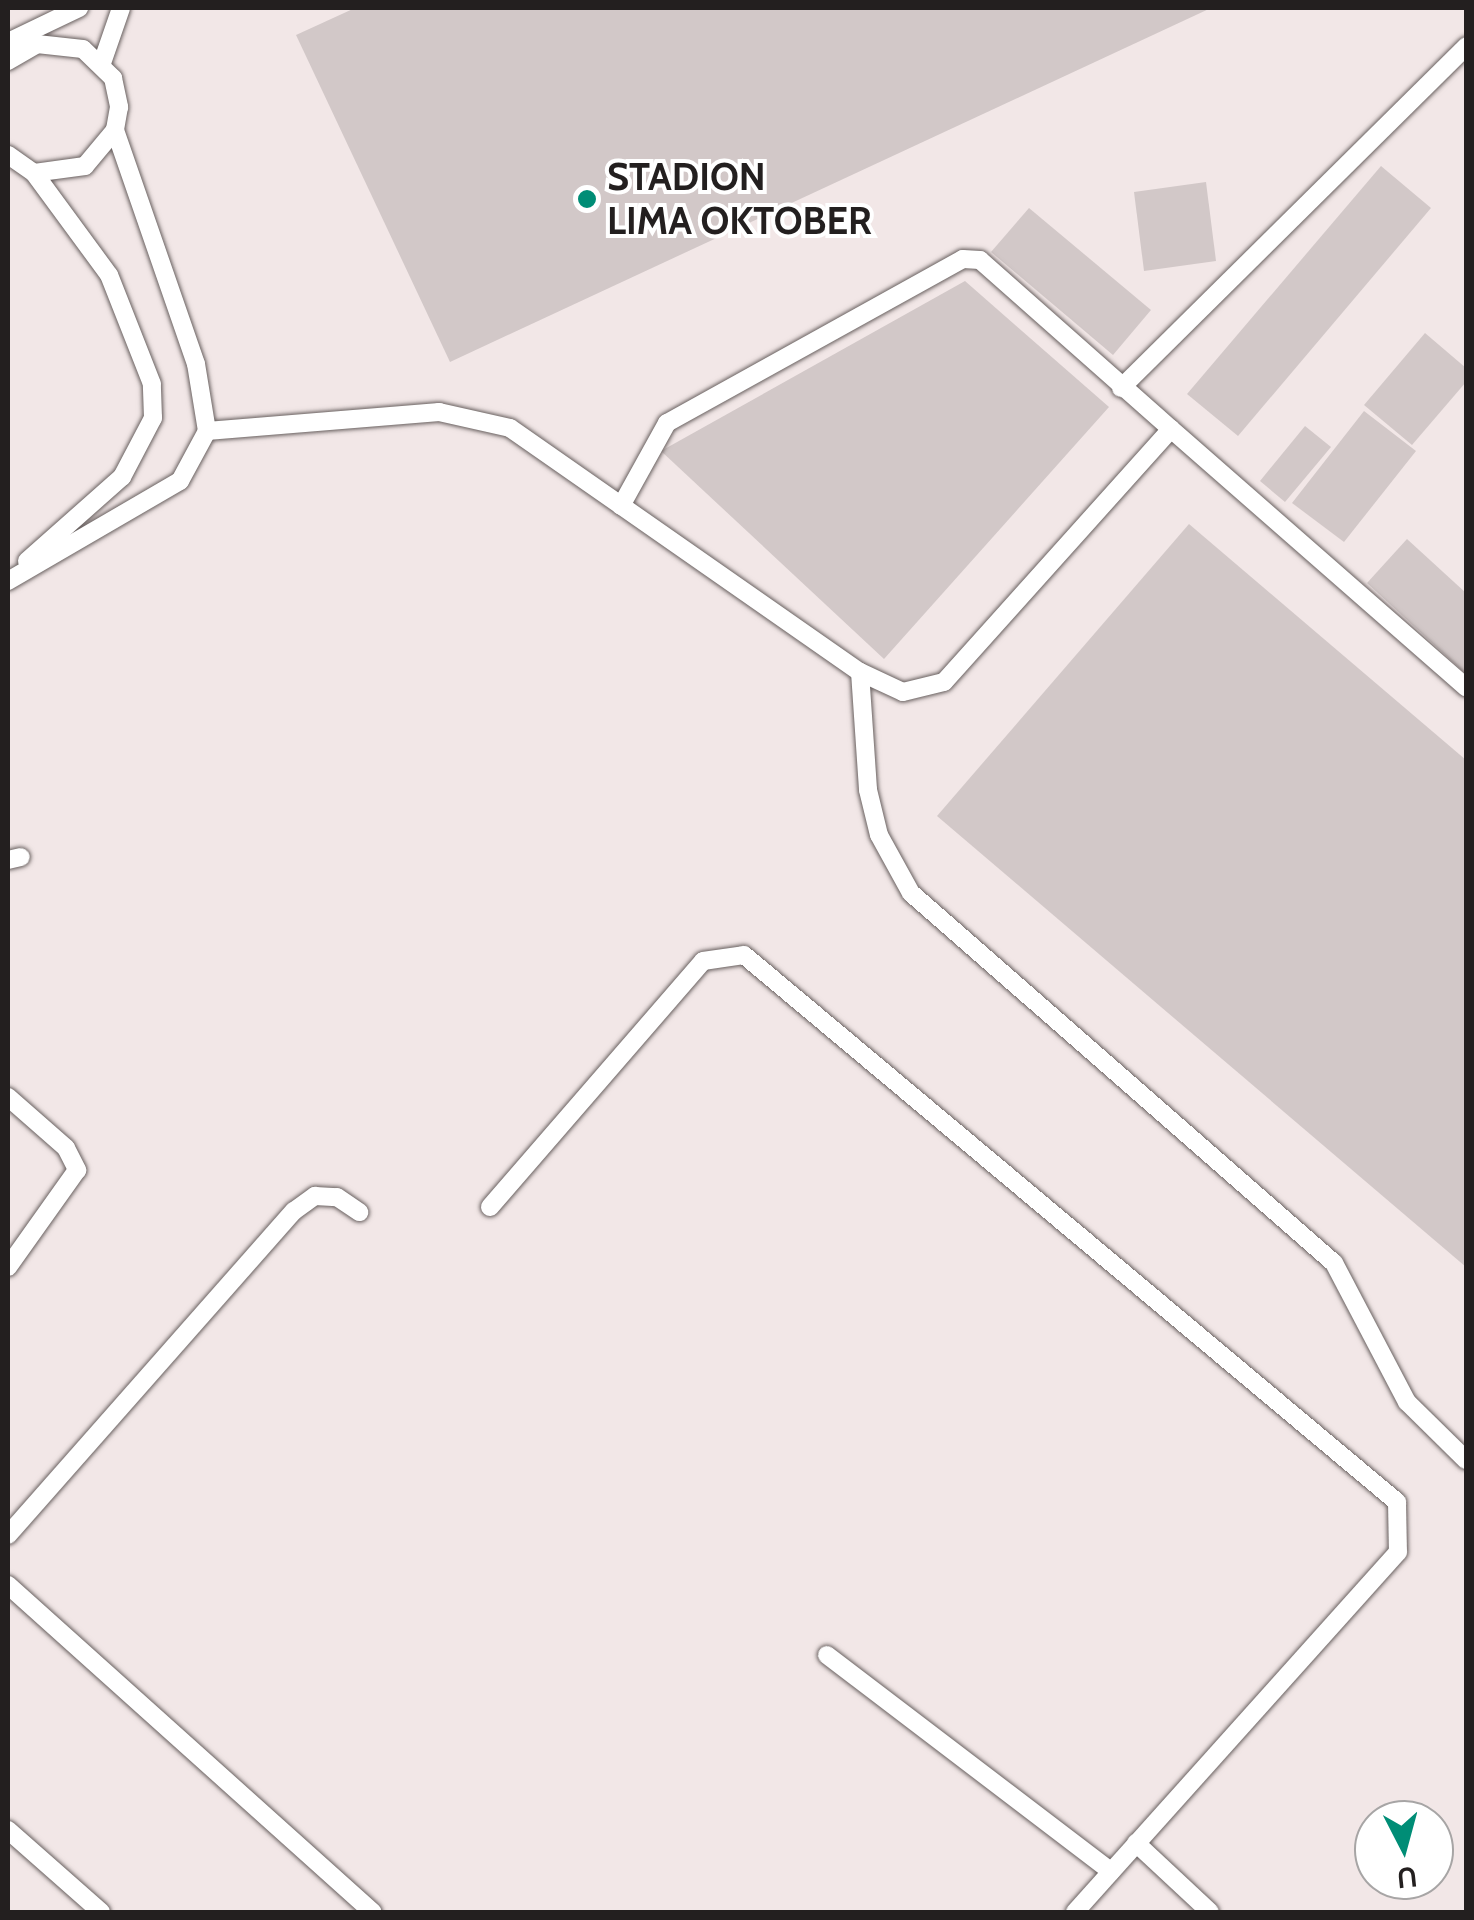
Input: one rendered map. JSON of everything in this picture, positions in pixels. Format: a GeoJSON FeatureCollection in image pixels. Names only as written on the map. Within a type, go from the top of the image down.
{"type":"FeatureCollection","features":[{"type":"Feature","properties":{"kind":"lane"},"geometry":{"type":"LineString","coordinates":[[8,42],[79,8]]}},
{"type":"Feature","properties":{"kind":"lane"},"geometry":{"type":"LineString","coordinates":[[8,579],[180,481],[207,431],[196,364],[115,130],[119,106],[102,63],[121,8]]}},
{"type":"Feature","properties":{"kind":"lane"},"geometry":{"type":"LineString","coordinates":[[8,61],[60,42],[102,63]]}},
{"type":"Feature","properties":{"kind":"lane"},"geometry":{"type":"LineString","coordinates":[[1121,388],[1466,46]]}},
{"type":"Feature","properties":{"kind":"lane"},"geometry":{"type":"LineString","coordinates":[[34,173],[84,166],[115,130]]}},
{"type":"Feature","properties":{"kind":"lane"},"geometry":{"type":"LineString","coordinates":[[8,156],[34,173],[109,274],[152,384],[154,418],[122,477],[8,579]]}},
{"type":"Feature","properties":{"kind":"lane"},"geometry":{"type":"LineString","coordinates":[[621,506],[667,422],[963,258],[980,260],[1121,388],[1466,687]]}},
{"type":"Feature","properties":{"kind":"lane"},"geometry":{"type":"LineString","coordinates":[[207,431],[472,417],[510,428],[860,672],[903,692],[944,682],[1171,429]]}},
{"type":"Feature","properties":{"kind":"lane"},"geometry":{"type":"LineString","coordinates":[[860,672],[868,790],[878,835],[911,893],[1334,1263],[1407,1402],[1466,1460]]}},
{"type":"Feature","properties":{"kind":"lane"},"geometry":{"type":"LineString","coordinates":[[490,1207],[703,961],[744,955],[1386,1490],[1401,1514],[1398,1552],[1076,1912]]}},
{"type":"Feature","properties":{"kind":"lane"},"geometry":{"type":"LineString","coordinates":[[8,1097],[66,1148],[77,1170],[8,1267]]}},
{"type":"Feature","properties":{"kind":"lane"},"geometry":{"type":"LineString","coordinates":[[8,1535],[294,1212],[315,1196],[359,1212]]}},
{"type":"Feature","properties":{"kind":"lane"},"geometry":{"type":"LineString","coordinates":[[8,1585],[373,1912]]}},
{"type":"Feature","properties":{"kind":"lane"},"geometry":{"type":"LineString","coordinates":[[827,1655],[1111,1871]]}},
{"type":"Feature","properties":{"kind":"lane"},"geometry":{"type":"LineString","coordinates":[[8,1830],[101,1912]]}},
{"type":"Feature","properties":{"kind":"lane"},"geometry":{"type":"LineString","coordinates":[[1136,1843],[1210,1912]]}},
{"type":"Feature","properties":{"kind":"building","name":"STADION LIMA OKTOBER"},"geometry":{"type":"Polygon","coordinates":[[[355,8],[1211,8],[450,362],[296,35],[355,8]]]}},
{"type":"Feature","properties":{"kind":"building"},"geometry":{"type":"Polygon","coordinates":[[[1381,166],[1431,208],[1238,436],[1187,394],[1381,166]]]}},
{"type":"Feature","properties":{"kind":"building"},"geometry":{"type":"Polygon","coordinates":[[[1206,182],[1216,261],[1144,271],[1134,192],[1206,182]]]}},
{"type":"Feature","properties":{"kind":"building"},"geometry":{"type":"Polygon","coordinates":[[[1029,208],[1151,310],[1113,355],[991,252],[1029,208]]]}},
{"type":"Feature","properties":{"kind":"building"},"geometry":{"type":"Polygon","coordinates":[[[965,281],[1109,407],[884,659],[661,451],[965,281]]]}},
{"type":"Feature","properties":{"kind":"building"},"geometry":{"type":"Polygon","coordinates":[[[1425,333],[1466,368],[1466,382],[1412,445],[1364,405],[1425,333]]]}},
{"type":"Feature","properties":{"kind":"building"},"geometry":{"type":"Polygon","coordinates":[[[1364,411],[1416,451],[1344,542],[1292,503],[1364,411]]]}},
{"type":"Feature","properties":{"kind":"building"},"geometry":{"type":"Polygon","coordinates":[[[1305,426],[1331,447],[1285,502],[1260,481],[1305,426]]]}},
{"type":"Feature","properties":{"kind":"building"},"geometry":{"type":"Polygon","coordinates":[[[1189,524],[1466,760],[1466,1267],[937,816],[1189,524]]]}},
{"type":"Feature","properties":{"kind":"building"},"geometry":{"type":"Polygon","coordinates":[[[1407,539],[1466,593],[1466,674],[1367,583],[1407,539]]]}},
{"type":"Feature","properties":{"kind":"place","name":"STADION LIMA OKTOBER"},"geometry":{"type":"Point","coordinates":[587,199]}}]}
